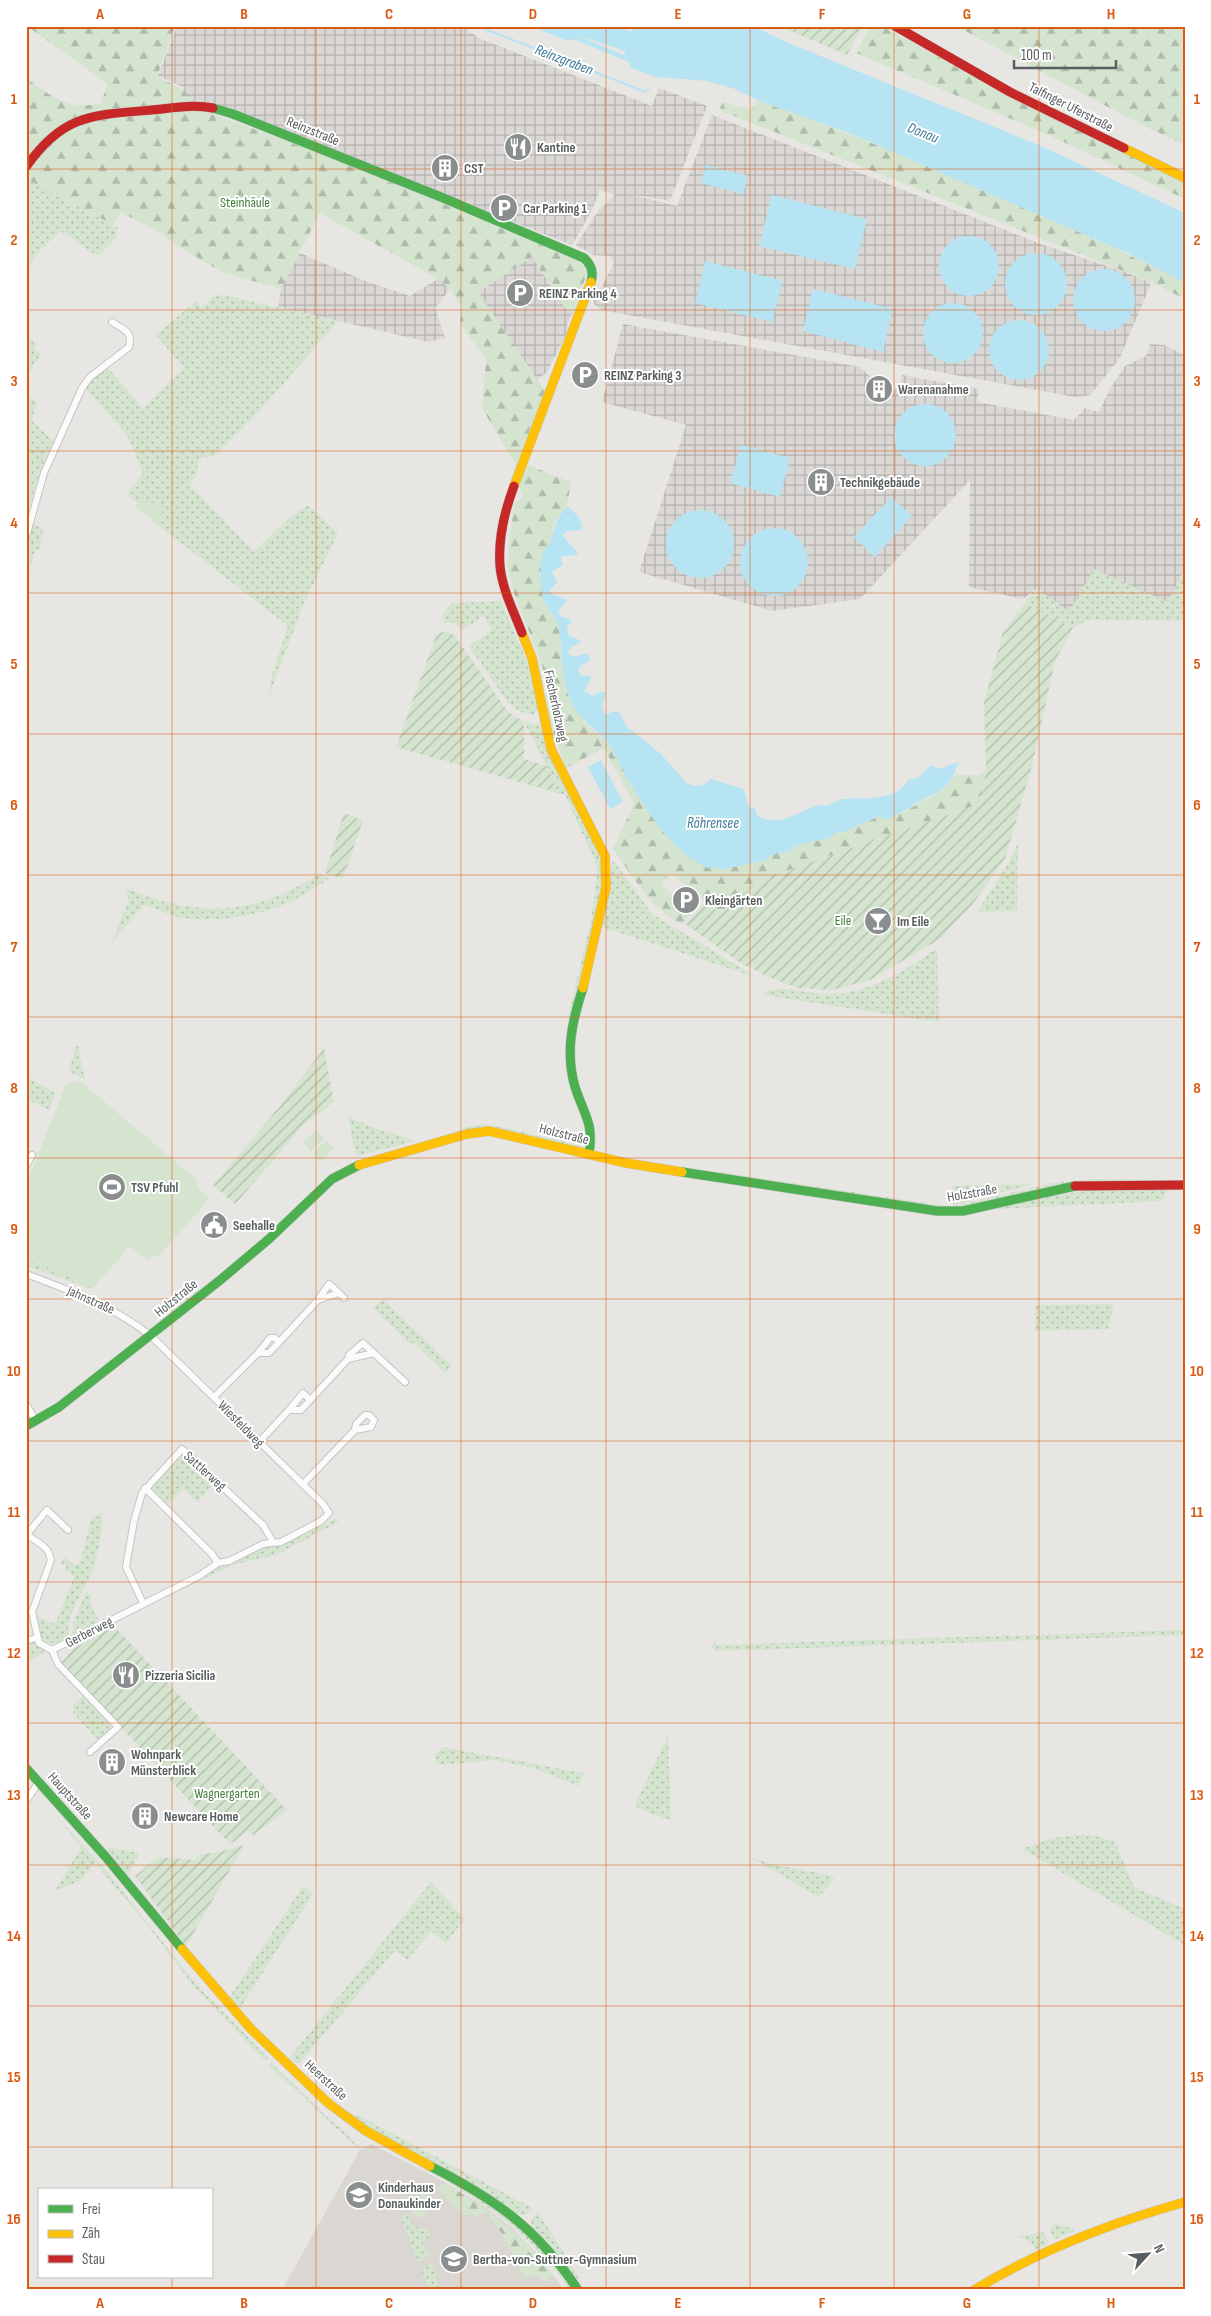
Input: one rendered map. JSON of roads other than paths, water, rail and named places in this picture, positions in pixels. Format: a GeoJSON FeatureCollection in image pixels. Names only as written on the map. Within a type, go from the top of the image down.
{"type":"FeatureCollection","features":[{"type":"Feature","properties":{"kind":"street","name":"Talfinger Uferstraße"},"geometry":{"type":"LineString","coordinates":[[895,26],[1010,92],[1185,178]]}},
{"type":"Feature","properties":{"kind":"street","name":"Reinzstraße"},"geometry":{"type":"LineString","coordinates":[[26,167],[44,142],[53,134],[67,125],[85,118],[177,107],[213,108],[486,216],[584,258],[591,265]]}},
{"type":"Feature","properties":{"kind":"street","name":"Fischerholzweg"},"geometry":{"type":"LineString","coordinates":[[589,1154],[592,1136],[575,1086],[569,1050],[574,1016],[585,983],[606,887],[605,856],[551,749],[532,658],[509,600],[500,567],[502,534],[510,497],[581,310],[593,275],[591,265]]}},
{"type":"Feature","properties":{"kind":"street"},"geometry":{"type":"LineString","coordinates":[[26,538],[44,472],[82,388],[90,377],[130,347],[131,338],[128,332],[112,322]]}},
{"type":"Feature","properties":{"kind":"street","name":"Holzstraße"},"geometry":{"type":"LineString","coordinates":[[26,1426],[52,1412],[151,1336],[257,1250],[332,1179],[355,1166],[477,1132],[505,1133],[626,1163],[937,1211],[963,1211],[1071,1186],[1185,1185]]}},
{"type":"Feature","properties":{"kind":"street"},"geometry":{"type":"LineString","coordinates":[[26,1166],[32,1155]]}},
{"type":"Feature","properties":{"kind":"street","name":"Jahnstraße"},"geometry":{"type":"LineString","coordinates":[[26,1274],[97,1301],[129,1318],[151,1336]]}},
{"type":"Feature","properties":{"kind":"street"},"geometry":{"type":"LineString","coordinates":[[258,1352],[270,1353],[318,1300],[329,1284],[342,1296],[318,1300]]}},
{"type":"Feature","properties":{"kind":"street","name":"Wiesfeldweg"},"geometry":{"type":"LineString","coordinates":[[151,1336],[258,1442],[324,1504],[329,1513]]}},
{"type":"Feature","properties":{"kind":"street"},"geometry":{"type":"LineString","coordinates":[[214,1398],[270,1338],[275,1338],[279,1342]]}},
{"type":"Feature","properties":{"kind":"street"},"geometry":{"type":"LineString","coordinates":[[289,1410],[301,1410],[361,1343],[405,1382]]}},
{"type":"Feature","properties":{"kind":"street"},"geometry":{"type":"LineString","coordinates":[[348,1359],[374,1353]]}},
{"type":"Feature","properties":{"kind":"street"},"geometry":{"type":"LineString","coordinates":[[258,1442],[303,1393],[310,1400]]}},
{"type":"Feature","properties":{"kind":"street"},"geometry":{"type":"LineString","coordinates":[[26,1404],[36,1421]]}},
{"type":"Feature","properties":{"kind":"street"},"geometry":{"type":"LineString","coordinates":[[303,1484],[355,1430]]}},
{"type":"Feature","properties":{"kind":"street","name":"Sattlerweg"},"geometry":{"type":"LineString","coordinates":[[145,1488],[182,1449],[263,1525],[273,1542]]}},
{"type":"Feature","properties":{"kind":"street"},"geometry":{"type":"LineString","coordinates":[[143,1603],[126,1567],[134,1521],[145,1488],[212,1554],[218,1563]]}},
{"type":"Feature","properties":{"kind":"street"},"geometry":{"type":"LineString","coordinates":[[26,1641],[36,1638],[32,1612],[51,1560],[42,1545],[26,1534],[47,1510],[68,1530]]}},
{"type":"Feature","properties":{"kind":"street","name":"Gerberweg"},"geometry":{"type":"LineString","coordinates":[[36,1638],[42,1647],[52,1650],[199,1576],[218,1563],[229,1561],[263,1544],[281,1542],[321,1521],[329,1513]]}},
{"type":"Feature","properties":{"kind":"street"},"geometry":{"type":"LineString","coordinates":[[52,1650],[58,1664],[118,1727],[90,1752]]}},
{"type":"Feature","properties":{"kind":"street","name":"Hauptstraße"},"geometry":{"type":"LineString","coordinates":[[26,1768],[94,1843]]}},
{"type":"Feature","properties":{"kind":"street"},"geometry":{"type":"LineString","coordinates":[[26,1801],[40,1782]]}},
{"type":"Feature","properties":{"kind":"street","name":"Heerstraße"},"geometry":{"type":"LineString","coordinates":[[94,1843],[209,1983],[329,2103],[362,2128],[457,2180],[504,2209],[542,2242],[578,2290]]}},
{"type":"Feature","properties":{"kind":"street"},"geometry":{"type":"LineString","coordinates":[[974,2290],[1000,2273],[1058,2244],[1136,2215],[1185,2202]]}},
{"type":"Feature","properties":{"kind":"water","name":"Donau"},"geometry":{"type":"Polygon","coordinates":[[[530,26],[617,26],[632,32],[633,29],[626,26],[757,26],[765,32],[791,44],[1041,146],[1185,213],[1185,283],[1127,253],[849,133],[759,101],[735,89],[707,81],[656,77],[631,68],[629,62],[573,39],[568,41],[530,26]],[[574,34],[628,57],[624,54],[625,51],[574,34]]]}},
{"type":"Feature","properties":{"kind":"water"},"geometry":{"type":"Polygon","coordinates":[[[706,165],[748,176],[743,194],[701,183],[706,165]]]}},
{"type":"Feature","properties":{"kind":"water"},"geometry":{"type":"Polygon","coordinates":[[[772,195],[867,219],[855,269],[759,246],[772,195]]]}},
{"type":"Feature","properties":{"kind":"water"},"geometry":{"type":"Polygon","coordinates":[[[969,236],[981,238],[994,249],[999,266],[997,278],[986,291],[969,296],[957,294],[944,283],[939,266],[941,254],[952,241],[969,236]]]}},
{"type":"Feature","properties":{"kind":"water"},"geometry":{"type":"Polygon","coordinates":[[[1036,253],[1048,256],[1058,262],[1064,272],[1067,284],[1064,296],[1058,306],[1048,312],[1036,315],[1024,312],[1014,306],[1008,296],[1005,284],[1008,272],[1014,262],[1024,256],[1036,253]]]}},
{"type":"Feature","properties":{"kind":"water"},"geometry":{"type":"Polygon","coordinates":[[[705,261],[783,281],[772,322],[695,303],[705,261]]]}},
{"type":"Feature","properties":{"kind":"water"},"geometry":{"type":"Polygon","coordinates":[[[1098,269],[1110,269],[1126,278],[1133,288],[1135,300],[1133,312],[1126,322],[1110,331],[1098,331],[1087,326],[1078,317],[1073,306],[1073,294],[1078,283],[1087,274],[1098,269]]]}},
{"type":"Feature","properties":{"kind":"water"},"geometry":{"type":"Polygon","coordinates":[[[813,289],[893,309],[883,352],[803,331],[813,289]]]}},
{"type":"Feature","properties":{"kind":"water"},"geometry":{"type":"Polygon","coordinates":[[[947,303],[959,303],[970,308],[978,316],[983,327],[981,345],[970,358],[959,363],[947,363],[936,358],[928,350],[923,339],[923,327],[928,316],[936,308],[947,303]]]}},
{"type":"Feature","properties":{"kind":"water"},"geometry":{"type":"Polygon","coordinates":[[[1013,320],[1025,320],[1036,325],[1044,333],[1049,344],[1047,362],[1036,375],[1025,380],[1013,380],[1002,375],[994,367],[989,356],[989,344],[994,333],[1002,325],[1013,320]]]}},
{"type":"Feature","properties":{"kind":"water"},"geometry":{"type":"Polygon","coordinates":[[[919,404],[931,404],[947,413],[954,423],[956,435],[954,447],[947,457],[931,466],[919,466],[908,461],[899,452],[894,441],[894,429],[899,418],[908,409],[919,404]]]}},
{"type":"Feature","properties":{"kind":"water"},"geometry":{"type":"Polygon","coordinates":[[[741,445],[790,458],[780,497],[730,483],[741,445]]]}},
{"type":"Feature","properties":{"kind":"water"},"geometry":{"type":"Polygon","coordinates":[[[891,497],[912,516],[875,557],[854,537],[891,497]]]}},
{"type":"Feature","properties":{"kind":"water","name":"Röhrensee"},"geometry":{"type":"Polygon","coordinates":[[[567,506],[578,516],[582,530],[567,531],[562,535],[578,553],[576,555],[563,556],[561,559],[563,565],[552,572],[557,582],[550,590],[552,594],[566,599],[567,602],[558,612],[562,617],[568,618],[572,622],[568,625],[567,632],[570,636],[582,641],[570,648],[568,654],[575,657],[587,653],[591,660],[580,666],[578,671],[582,676],[592,676],[584,691],[593,696],[602,691],[606,693],[602,705],[605,715],[614,711],[619,712],[626,726],[661,754],[687,783],[695,786],[703,785],[711,779],[744,789],[748,806],[755,809],[757,816],[765,819],[781,820],[818,805],[828,805],[840,800],[888,795],[903,787],[908,780],[917,778],[931,765],[939,769],[959,762],[951,779],[938,792],[886,820],[879,816],[843,832],[834,833],[830,838],[801,844],[784,853],[778,852],[763,861],[724,869],[713,867],[711,869],[685,854],[673,843],[653,818],[627,778],[610,746],[579,715],[568,694],[565,685],[559,628],[543,598],[540,571],[543,554],[550,542],[559,518],[567,506]]]}},
{"type":"Feature","properties":{"kind":"water"},"geometry":{"type":"Polygon","coordinates":[[[700,510],[713,513],[724,520],[731,531],[734,544],[731,557],[724,568],[713,575],[700,578],[687,575],[676,568],[669,557],[666,544],[669,531],[676,520],[687,513],[700,510]]]}},
{"type":"Feature","properties":{"kind":"water"},"geometry":{"type":"Polygon","coordinates":[[[774,528],[787,531],[798,538],[805,549],[808,562],[805,575],[798,586],[787,593],[774,596],[761,593],[750,586],[743,575],[740,562],[743,549],[750,538],[761,531],[774,528]]]}},
{"type":"Feature","properties":{"kind":"water"},"geometry":{"type":"Polygon","coordinates":[[[601,760],[623,802],[610,809],[588,767],[601,760]]]}},
{"type":"Feature","properties":{"kind":"waterway","name":"Reinzgraben"},"geometry":{"type":"LineString","coordinates":[[477,26],[646,92],[649,88]]}},
{"type":"Feature","properties":{"kind":"railway"},"geometry":{"type":"LineString","coordinates":[[940,26],[1185,155]]}},
{"type":"Feature","properties":{"kind":"place","name":"Kantine"},"geometry":{"type":"Point","coordinates":[518,147]}},
{"type":"Feature","properties":{"kind":"place","name":"CST"},"geometry":{"type":"Point","coordinates":[445,168]}},
{"type":"Feature","properties":{"kind":"place","name":"Car Parking 1"},"geometry":{"type":"Point","coordinates":[504,208]}},
{"type":"Feature","properties":{"kind":"place","name":"REINZ Parking 4"},"geometry":{"type":"Point","coordinates":[520,293]}},
{"type":"Feature","properties":{"kind":"place","name":"REINZ Parking 3"},"geometry":{"type":"Point","coordinates":[585,375]}},
{"type":"Feature","properties":{"kind":"place","name":"Warenanahme"},"geometry":{"type":"Point","coordinates":[879,389]}},
{"type":"Feature","properties":{"kind":"place","name":"Technikgebäude"},"geometry":{"type":"Point","coordinates":[821,482]}},
{"type":"Feature","properties":{"kind":"place","name":"Kleingärten"},"geometry":{"type":"Point","coordinates":[686,900]}},
{"type":"Feature","properties":{"kind":"place","name":"Im Eile"},"geometry":{"type":"Point","coordinates":[878,921]}},
{"type":"Feature","properties":{"kind":"place","name":"TSV Pfuhl"},"geometry":{"type":"Point","coordinates":[112,1187]}},
{"type":"Feature","properties":{"kind":"place","name":"Seehalle"},"geometry":{"type":"Point","coordinates":[214,1225]}},
{"type":"Feature","properties":{"kind":"place","name":"Pizzeria Sicilia"},"geometry":{"type":"Point","coordinates":[126,1675]}},
{"type":"Feature","properties":{"kind":"place","name":"Wohnpark Münsterblick"},"geometry":{"type":"Point","coordinates":[112,1762]}},
{"type":"Feature","properties":{"kind":"place","name":"Newcare Home"},"geometry":{"type":"Point","coordinates":[145,1816]}},
{"type":"Feature","properties":{"kind":"place","name":"Kinderhaus Donaukinder"},"geometry":{"type":"Point","coordinates":[359,2195]}},
{"type":"Feature","properties":{"kind":"place","name":"Bertha-von-Suttner-Gymnasium"},"geometry":{"type":"Point","coordinates":[454,2259]}},
{"type":"Feature","properties":{"kind":"park label","name":"Steinhäule"},"geometry":{"type":"Point","coordinates":[245,202]}},
{"type":"Feature","properties":{"kind":"park label","name":"Eile"},"geometry":{"type":"Point","coordinates":[843,920]}},
{"type":"Feature","properties":{"kind":"park label","name":"Wagnergarten"},"geometry":{"type":"Point","coordinates":[227,1793]}}]}
